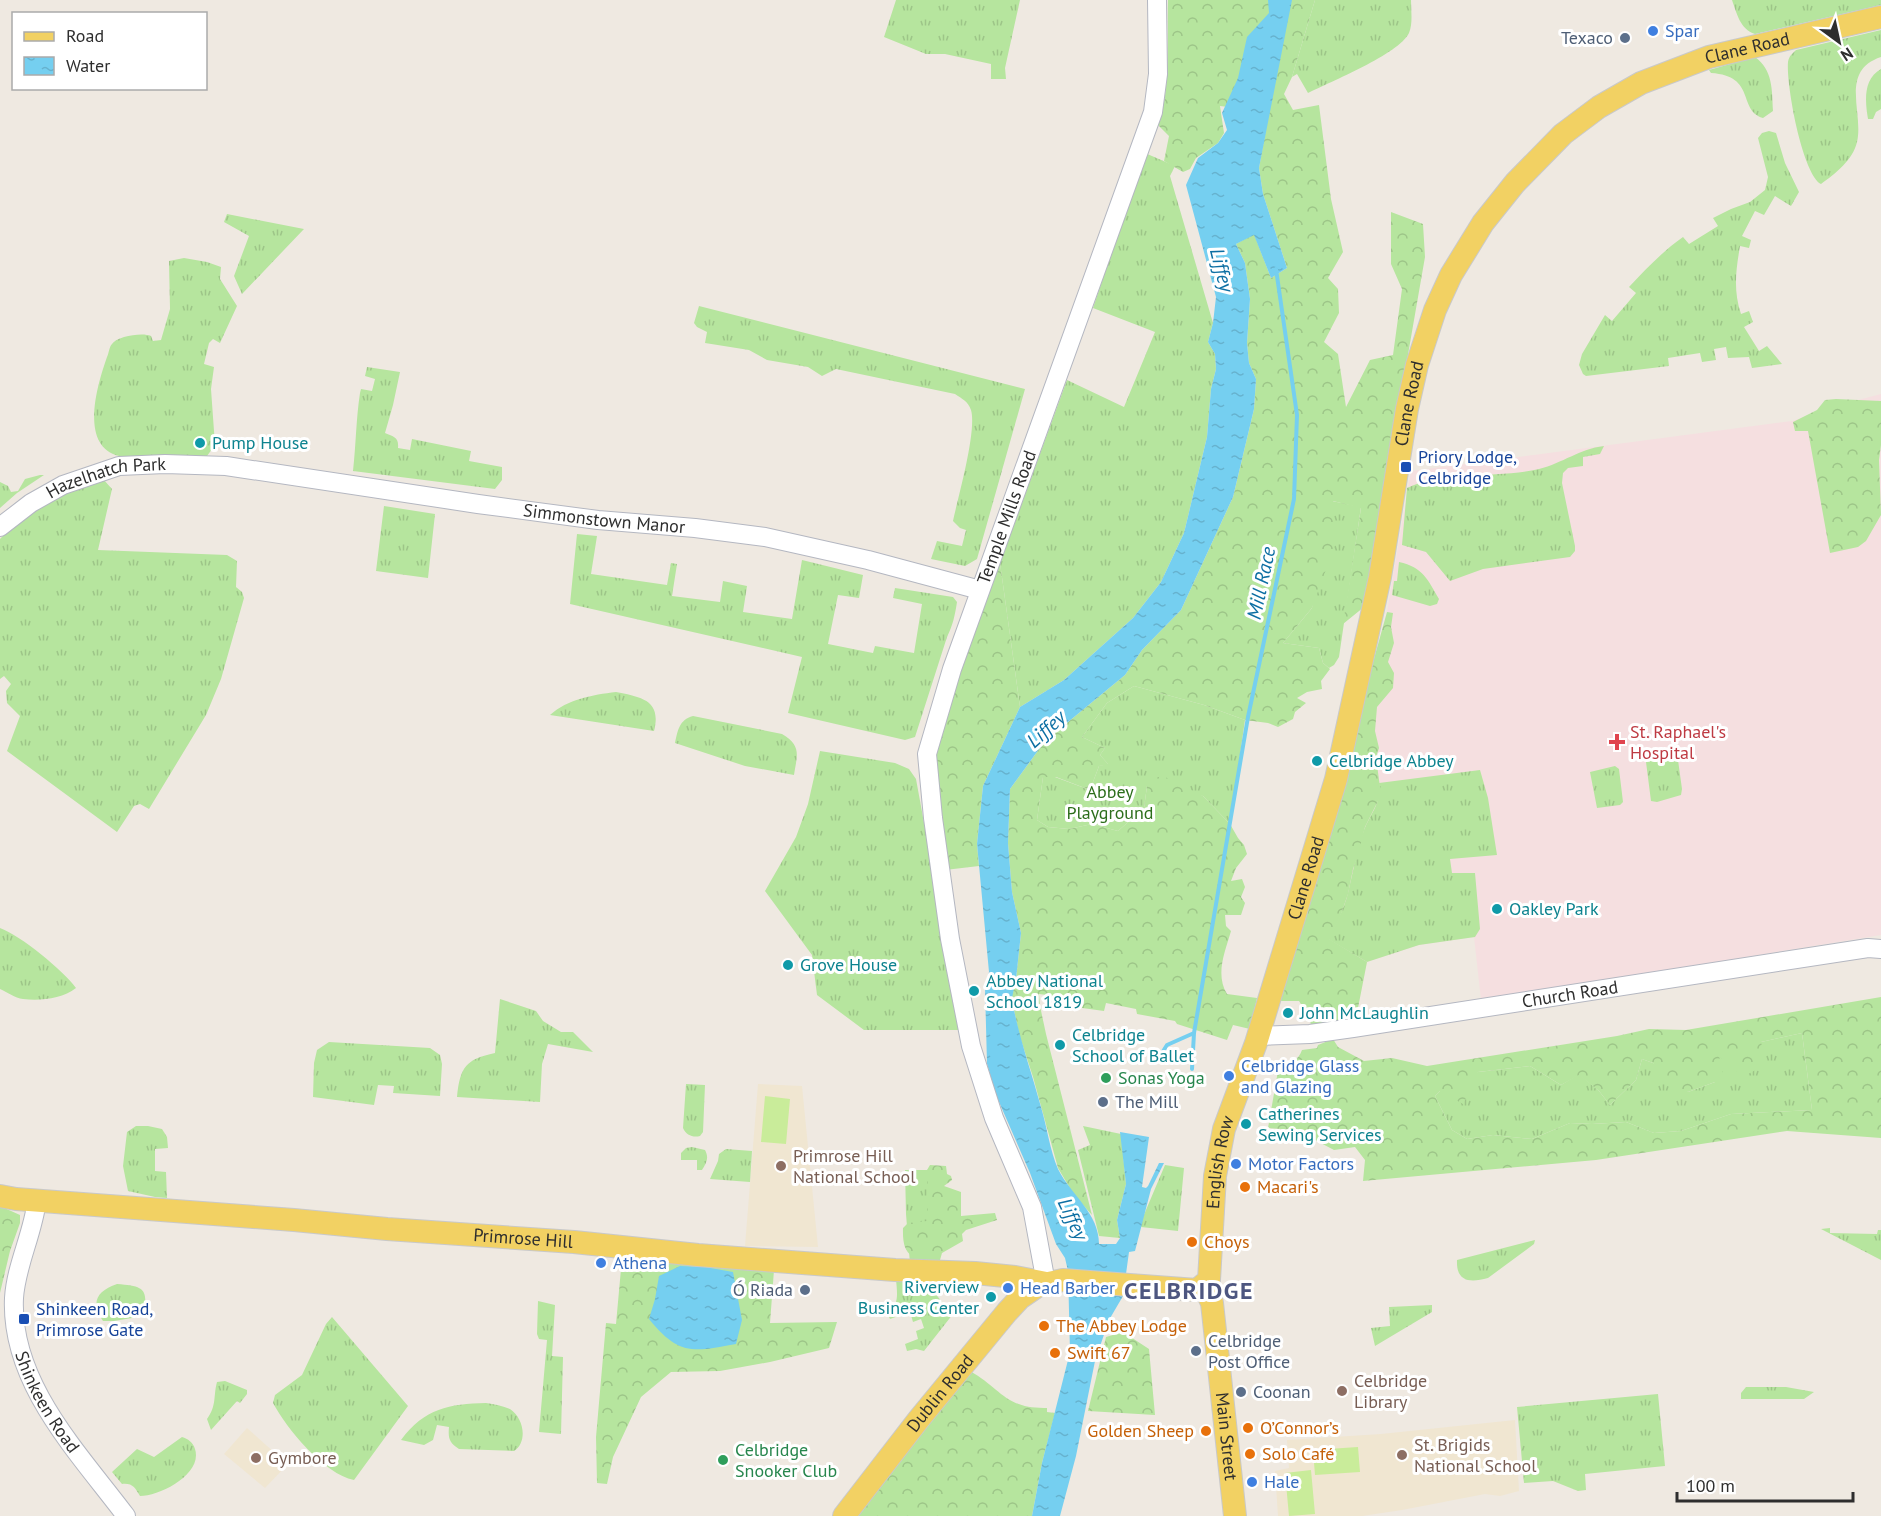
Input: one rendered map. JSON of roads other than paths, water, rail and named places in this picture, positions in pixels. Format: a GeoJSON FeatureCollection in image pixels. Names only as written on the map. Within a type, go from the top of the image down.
{"type":"FeatureCollection","features":[{"type":"Feature","properties":{"kind":"main road","name":"Clane Road"},"geometry":{"type":"LineString","coordinates":[[1257,1040],[1336,780],[1380,577],[1407,409],[1417,365],[1425,336],[1443,292],[1473,238],[1500,201],[1544,151],[1579,121],[1618,95],[1660,75],[1709,57],[1881,17]]}},
{"type":"Feature","properties":{"kind":"main road","name":"English Row"},"geometry":{"type":"LineString","coordinates":[[1204,1286],[1209,1280],[1211,1270],[1215,1176],[1220,1147],[1224,1129],[1257,1040]]}},
{"type":"Feature","properties":{"kind":"main road","name":"Primrose Hill"},"geometry":{"type":"LineString","coordinates":[[0,1196],[387,1229],[574,1242],[698,1255],[896,1270],[975,1273],[1055,1282],[1187,1290],[1197,1290],[1204,1286]]}},
{"type":"Feature","properties":{"kind":"main road","name":"Dublin Road"},"geometry":{"type":"LineString","coordinates":[[844,1516],[990,1330],[1030,1290],[1055,1282]]}},
{"type":"Feature","properties":{"kind":"main road","name":"Main Street"},"geometry":{"type":"LineString","coordinates":[[1204,1286],[1212,1304],[1235,1516]]}},
{"type":"Feature","properties":{"kind":"street","name":"Temple Mills Road"},"geometry":{"type":"LineString","coordinates":[[1055,1282],[1039,1240],[1032,1207],[994,1118],[971,1046],[950,939],[933,818],[927,754],[938,711],[980,590],[1153,112],[1158,74],[1157,0]]}},
{"type":"Feature","properties":{"kind":"street","name":"Hazelhatch Park"},"geometry":{"type":"LineString","coordinates":[[0,527],[31,503],[63,485],[118,466],[165,464],[226,466]]}},
{"type":"Feature","properties":{"kind":"street","name":"Simmonstown Manor"},"geometry":{"type":"LineString","coordinates":[[226,466],[412,495],[598,520],[695,528],[765,537],[868,560],[980,590]]}},
{"type":"Feature","properties":{"kind":"street","name":"Church Road"},"geometry":{"type":"LineString","coordinates":[[1257,1040],[1310,1034],[1868,948],[1881,949]]}},
{"type":"Feature","properties":{"kind":"street","name":"Shinkeen Road"},"geometry":{"type":"LineString","coordinates":[[37,1200],[32,1231],[14,1296],[17,1337],[23,1363],[34,1389],[53,1419],[126,1516]]}},
{"type":"Feature","properties":{"kind":"water","name":"Liffey"},"geometry":{"type":"Polygon","coordinates":[[[1268,0],[1292,0],[1259,168],[1263,194],[1287,268],[1271,278],[1254,235],[1236,244],[1245,263],[1250,299],[1247,343],[1249,363],[1256,379],[1254,409],[1233,497],[1181,610],[1142,650],[1125,675],[1045,741],[1010,789],[1008,843],[1012,892],[1021,933],[1012,1007],[1055,1162],[1063,1178],[1094,1223],[1099,1244],[1116,1244],[1120,1238],[1117,1220],[1126,1184],[1120,1132],[1149,1137],[1142,1187],[1148,1186],[1159,1163],[1164,1163],[1151,1189],[1135,1251],[1129,1252],[1123,1296],[1109,1320],[1095,1361],[1076,1456],[1060,1516],[1032,1516],[1042,1463],[1070,1352],[1068,1271],[1065,1258],[1056,1244],[1030,1173],[996,1095],[987,1064],[985,988],[989,972],[977,844],[983,786],[1020,707],[1064,680],[1133,618],[1161,582],[1184,533],[1207,437],[1211,389],[1216,369],[1215,354],[1208,342],[1216,297],[1186,185],[1198,158],[1218,143],[1227,130],[1222,113],[1238,78],[1247,37],[1269,13],[1268,0]]]}},
{"type":"Feature","properties":{"kind":"water"},"geometry":{"type":"Polygon","coordinates":[[[680,1266],[705,1267],[733,1272],[742,1320],[736,1344],[708,1349],[688,1348],[669,1340],[649,1319],[659,1276],[680,1266]]]}},
{"type":"Feature","properties":{"kind":"waterway","name":"Mill Race"},"geometry":{"type":"LineString","coordinates":[[1192,1069],[1194,1033],[1248,717],[1294,499],[1297,415],[1276,269]]}},
{"type":"Feature","properties":{"kind":"waterway","name":"Mill Race"},"geometry":{"type":"LineString","coordinates":[[1162,1053],[1167,1045],[1194,1033]]}},
{"type":"Feature","properties":{"kind":"place","name":"Spar"},"geometry":{"type":"Point","coordinates":[1653,31]}},
{"type":"Feature","properties":{"kind":"place","name":"Texaco"},"geometry":{"type":"Point","coordinates":[1625,38]}},
{"type":"Feature","properties":{"kind":"place","name":"Pump House"},"geometry":{"type":"Point","coordinates":[200,443]}},
{"type":"Feature","properties":{"kind":"place","name":"Priory Lodge, Celbridge"},"geometry":{"type":"Point","coordinates":[1406,467]}},
{"type":"Feature","properties":{"kind":"place","name":"St. Raphael's Hospital"},"geometry":{"type":"Point","coordinates":[1617,742]}},
{"type":"Feature","properties":{"kind":"place","name":"Celbridge Abbey"},"geometry":{"type":"Point","coordinates":[1317,761]}},
{"type":"Feature","properties":{"kind":"place","name":"Oakley Park"},"geometry":{"type":"Point","coordinates":[1497,909]}},
{"type":"Feature","properties":{"kind":"place","name":"Grove House"},"geometry":{"type":"Point","coordinates":[788,965]}},
{"type":"Feature","properties":{"kind":"place","name":"Abbey National School 1819"},"geometry":{"type":"Point","coordinates":[974,991]}},
{"type":"Feature","properties":{"kind":"place","name":"John McLaughlin"},"geometry":{"type":"Point","coordinates":[1288,1013]}},
{"type":"Feature","properties":{"kind":"place","name":"Celbridge School of Ballet"},"geometry":{"type":"Point","coordinates":[1060,1045]}},
{"type":"Feature","properties":{"kind":"place","name":"Celbridge Glass and Glazing"},"geometry":{"type":"Point","coordinates":[1229,1076]}},
{"type":"Feature","properties":{"kind":"place","name":"Sonas Yoga"},"geometry":{"type":"Point","coordinates":[1106,1078]}},
{"type":"Feature","properties":{"kind":"place","name":"The Mill"},"geometry":{"type":"Point","coordinates":[1103,1102]}},
{"type":"Feature","properties":{"kind":"place","name":"Catherines Sewing Services"},"geometry":{"type":"Point","coordinates":[1246,1124]}},
{"type":"Feature","properties":{"kind":"place","name":"Motor Factors"},"geometry":{"type":"Point","coordinates":[1236,1164]}},
{"type":"Feature","properties":{"kind":"place","name":"Primrose Hill National School"},"geometry":{"type":"Point","coordinates":[781,1166]}},
{"type":"Feature","properties":{"kind":"place","name":"Macari's"},"geometry":{"type":"Point","coordinates":[1245,1187]}},
{"type":"Feature","properties":{"kind":"place","name":"Choys"},"geometry":{"type":"Point","coordinates":[1192,1242]}},
{"type":"Feature","properties":{"kind":"place","name":"Athena"},"geometry":{"type":"Point","coordinates":[601,1263]}},
{"type":"Feature","properties":{"kind":"place","name":"Head Barber"},"geometry":{"type":"Point","coordinates":[1008,1288]}},
{"type":"Feature","properties":{"kind":"place","name":"Ó Riada"},"geometry":{"type":"Point","coordinates":[805,1290]}},
{"type":"Feature","properties":{"kind":"place","name":"Riverview Business Center"},"geometry":{"type":"Point","coordinates":[991,1297]}},
{"type":"Feature","properties":{"kind":"place","name":"Shinkeen Road, Primrose Gate"},"geometry":{"type":"Point","coordinates":[24,1319]}},
{"type":"Feature","properties":{"kind":"place","name":"The Abbey Lodge"},"geometry":{"type":"Point","coordinates":[1044,1326]}},
{"type":"Feature","properties":{"kind":"place","name":"Celbridge Post Office"},"geometry":{"type":"Point","coordinates":[1196,1351]}},
{"type":"Feature","properties":{"kind":"place","name":"Swift 67"},"geometry":{"type":"Point","coordinates":[1055,1353]}},
{"type":"Feature","properties":{"kind":"place","name":"Celbridge Library"},"geometry":{"type":"Point","coordinates":[1342,1391]}},
{"type":"Feature","properties":{"kind":"place","name":"Coonan"},"geometry":{"type":"Point","coordinates":[1241,1392]}},
{"type":"Feature","properties":{"kind":"place","name":"O’Connor’s"},"geometry":{"type":"Point","coordinates":[1248,1428]}},
{"type":"Feature","properties":{"kind":"place","name":"Golden Sheep"},"geometry":{"type":"Point","coordinates":[1206,1431]}},
{"type":"Feature","properties":{"kind":"place","name":"Solo Café"},"geometry":{"type":"Point","coordinates":[1250,1454]}},
{"type":"Feature","properties":{"kind":"place","name":"St. Brigids National School"},"geometry":{"type":"Point","coordinates":[1402,1455]}},
{"type":"Feature","properties":{"kind":"place","name":"Gymbore"},"geometry":{"type":"Point","coordinates":[256,1458]}},
{"type":"Feature","properties":{"kind":"place","name":"Celbridge Snooker Club"},"geometry":{"type":"Point","coordinates":[723,1460]}},
{"type":"Feature","properties":{"kind":"place","name":"Hale"},"geometry":{"type":"Point","coordinates":[1252,1482]}},
{"type":"Feature","properties":{"kind":"district","name":"CELBRIDGE"},"geometry":{"type":"Point","coordinates":[1189,1291]}},
{"type":"Feature","properties":{"kind":"park label","name":"Abbey Playground"},"geometry":{"type":"Point","coordinates":[1110,802]}}]}
